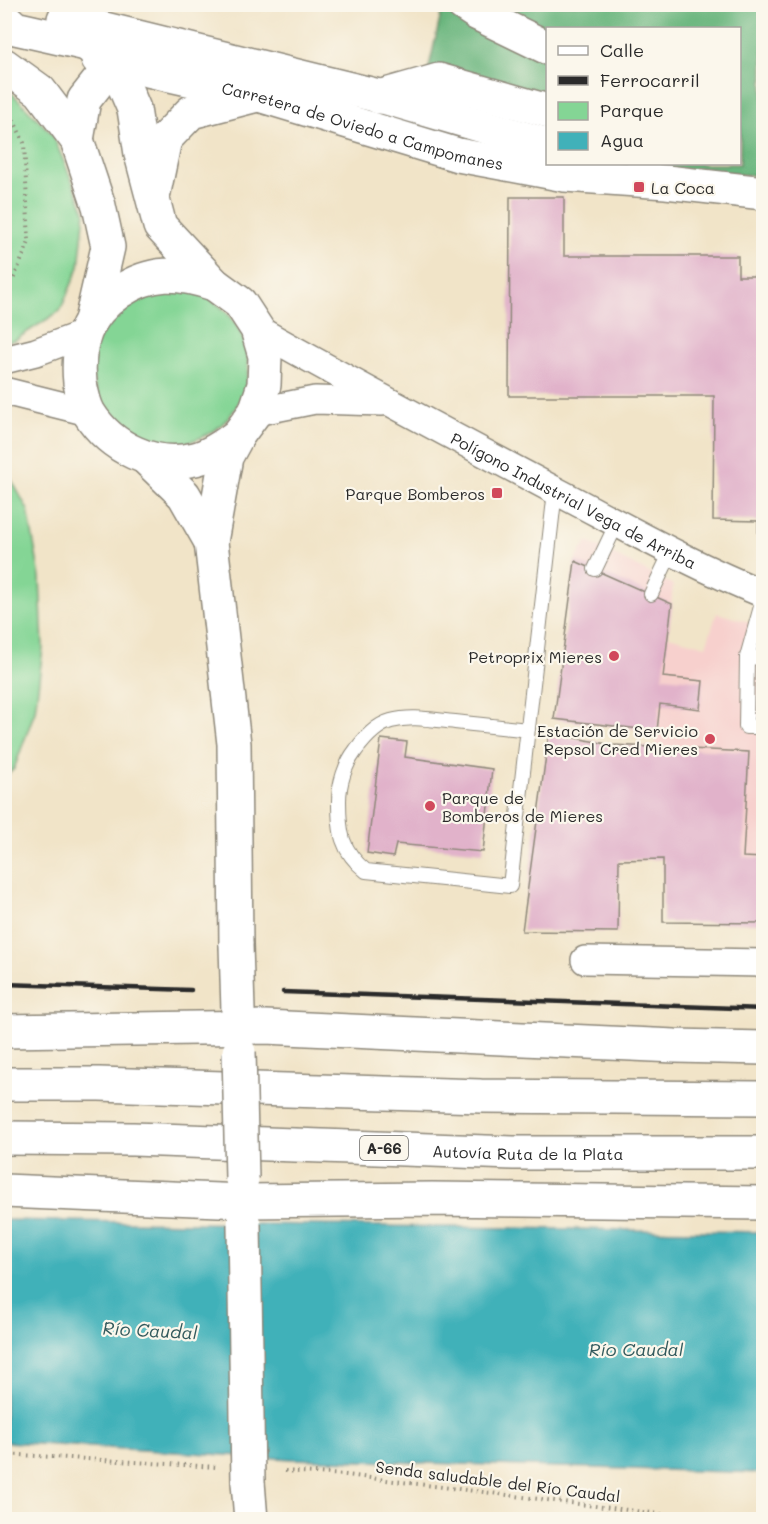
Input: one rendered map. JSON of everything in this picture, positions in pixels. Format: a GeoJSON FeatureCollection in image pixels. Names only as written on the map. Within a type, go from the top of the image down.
{"type":"FeatureCollection","features":[{"type":"Feature","properties":{"kind":"main road","name":"Carretera de Oviedo a Campomanes"},"geometry":{"type":"LineString","coordinates":[[6,4],[232,62],[383,97],[546,144]]}},
{"type":"Feature","properties":{"kind":"main road"},"geometry":{"type":"LineString","coordinates":[[463,4],[478,14],[546,47]]}},
{"type":"Feature","properties":{"kind":"main road"},"geometry":{"type":"LineString","coordinates":[[4,18],[15,28],[86,44],[114,62],[134,109],[141,154],[160,226],[214,284],[240,303],[257,329],[265,356],[264,385],[247,423],[226,457],[211,542],[234,744],[236,945],[250,1520]]}},
{"type":"Feature","properties":{"kind":"main road","name":"Carretera de Oviedo a Campomanes"},"geometry":{"type":"LineString","coordinates":[[4,42],[114,62],[258,95],[458,155],[565,175],[666,182]]}},
{"type":"Feature","properties":{"kind":"main road"},"geometry":{"type":"LineString","coordinates":[[77,140],[84,100],[114,62],[163,56],[232,62]]}},
{"type":"Feature","properties":{"kind":"main road"},"geometry":{"type":"LineString","coordinates":[[4,65],[40,91],[77,140],[99,206],[108,247],[78,354],[82,393],[88,412],[120,446],[146,458],[171,462],[195,459],[218,450],[247,423]]}},
{"type":"Feature","properties":{"kind":"main road"},"geometry":{"type":"LineString","coordinates":[[152,201],[165,139],[191,112],[258,95],[383,97],[439,80],[546,110]]}},
{"type":"Feature","properties":{"kind":"main road"},"geometry":{"type":"LineString","coordinates":[[612,165],[666,182],[764,192]]}},
{"type":"Feature","properties":{"kind":"main road"},"geometry":{"type":"LineString","coordinates":[[87,328],[108,300],[132,284],[159,275],[188,276],[214,284]]}},
{"type":"Feature","properties":{"kind":"main road"},"geometry":{"type":"LineString","coordinates":[[146,458],[184,495],[211,542]]}},
{"type":"Feature","properties":{"kind":"main road"},"geometry":{"type":"LineString","coordinates":[[4,1031],[238,1030],[265,1027],[663,1046],[764,1048]]}},
{"type":"Feature","properties":{"kind":"main road"},"geometry":{"type":"LineString","coordinates":[[4,1084],[99,1084],[481,1096],[764,1098]]}},
{"type":"Feature","properties":{"kind":"main road","name":"Autovía Ruta de la Plata"},"geometry":{"type":"LineString","coordinates":[[4,1138],[144,1139],[513,1153],[764,1153]]}},
{"type":"Feature","properties":{"kind":"main road"},"geometry":{"type":"LineString","coordinates":[[4,1191],[243,1202],[432,1199],[764,1203]]}},
{"type":"Feature","properties":{"kind":"street"},"geometry":{"type":"LineString","coordinates":[[4,360],[36,352],[87,328]]}},
{"type":"Feature","properties":{"kind":"street","name":"Polígono Industrial Vega de Arriba"},"geometry":{"type":"LineString","coordinates":[[257,329],[387,402],[617,524],[712,573],[764,595]]}},
{"type":"Feature","properties":{"kind":"street"},"geometry":{"type":"LineString","coordinates":[[4,391],[88,412]]}},
{"type":"Feature","properties":{"kind":"street","name":"Polígono Industrial Vega de Arriba"},"geometry":{"type":"LineString","coordinates":[[247,423],[315,400],[387,402]]}},
{"type":"Feature","properties":{"kind":"street"},"geometry":{"type":"LineString","coordinates":[[585,960],[764,963]]}},
{"type":"Feature","properties":{"kind":"lane"},"geometry":{"type":"LineString","coordinates":[[528,730],[411,717],[389,721],[376,728],[351,756],[340,787],[341,832],[352,860],[366,871],[510,886],[528,730],[555,491]]}},
{"type":"Feature","properties":{"kind":"lane"},"geometry":{"type":"LineString","coordinates":[[595,569],[617,524]]}},
{"type":"Feature","properties":{"kind":"lane"},"geometry":{"type":"LineString","coordinates":[[651,594],[671,552]]}},
{"type":"Feature","properties":{"kind":"lane"},"geometry":{"type":"LineString","coordinates":[[764,595],[747,657],[746,727],[764,727]]}},
{"type":"Feature","properties":{"kind":"lane"},"geometry":{"type":"LineString","coordinates":[[747,657],[764,658]]}},
{"type":"Feature","properties":{"kind":"path"},"geometry":{"type":"LineString","coordinates":[[4,103],[24,143],[28,242],[13,280],[4,284]]}},
{"type":"Feature","properties":{"kind":"path"},"geometry":{"type":"LineString","coordinates":[[4,1454],[217,1467]]}},
{"type":"Feature","properties":{"kind":"path","name":"Senda saludable del Río Caudal"},"geometry":{"type":"LineString","coordinates":[[285,1471],[346,1474],[708,1520]]}},
{"type":"Feature","properties":{"kind":"shaded area"},"geometry":{"type":"Polygon","coordinates":[[[587,541],[673,585],[668,636],[706,646],[717,613],[763,626],[763,857],[743,857],[748,752],[655,747],[656,731],[554,719],[575,561],[587,541]]]}},
{"type":"Feature","properties":{"kind":"green space"},"geometry":{"type":"Polygon","coordinates":[[[443,5],[763,5],[763,176],[675,171],[643,165],[741,165],[741,27],[546,27],[546,144],[418,116],[443,5]]]}},
{"type":"Feature","properties":{"kind":"green space"},"geometry":{"type":"Polygon","coordinates":[[[4,85],[52,134],[85,211],[79,267],[60,311],[15,340],[5,342],[4,85]]]}},
{"type":"Feature","properties":{"kind":"green space"},"geometry":{"type":"Polygon","coordinates":[[[170,288],[200,294],[225,311],[242,336],[248,366],[242,396],[225,421],[200,438],[170,444],[140,438],[115,421],[98,396],[92,366],[98,336],[115,311],[140,294],[170,288]]]}},
{"type":"Feature","properties":{"kind":"green space"},"geometry":{"type":"Polygon","coordinates":[[[4,466],[28,510],[40,577],[43,648],[35,711],[14,769],[5,777],[4,466]]]}},
{"type":"Feature","properties":{"kind":"water","name":"Río Caudal"},"geometry":{"type":"Polygon","coordinates":[[[4,1220],[763,1232],[763,1473],[293,1459],[5,1442],[4,1220]]]}},
{"type":"Feature","properties":{"kind":"building"},"geometry":{"type":"Polygon","coordinates":[[[510,197],[564,197],[564,256],[738,256],[738,276],[764,276],[764,533],[758,533],[758,521],[713,520],[714,396],[509,396],[510,197]]]}},
{"type":"Feature","properties":{"kind":"building","name":"Petroprix Mieres"},"geometry":{"type":"Polygon","coordinates":[[[575,561],[672,604],[663,677],[703,681],[700,709],[660,704],[657,731],[554,719],[575,561]]]}},
{"type":"Feature","properties":{"kind":"building"},"geometry":{"type":"Polygon","coordinates":[[[549,733],[612,745],[749,752],[743,857],[764,858],[764,923],[663,922],[663,859],[619,860],[618,932],[522,931],[549,733]]]}},
{"type":"Feature","properties":{"kind":"building","name":"Parque de Bomberos de Mieres"},"geometry":{"type":"Polygon","coordinates":[[[381,739],[407,742],[405,757],[492,769],[483,852],[396,844],[393,857],[367,853],[381,739]]]}},
{"type":"Feature","properties":{"kind":"railway"},"geometry":{"type":"LineString","coordinates":[[4,984],[191,990]]}},
{"type":"Feature","properties":{"kind":"railway"},"geometry":{"type":"LineString","coordinates":[[283,992],[764,1009]]}},
{"type":"Feature","properties":{"kind":"place","name":"La Coca"},"geometry":{"type":"Point","coordinates":[639,187]}},
{"type":"Feature","properties":{"kind":"place","name":"Parque Bomberos"},"geometry":{"type":"Point","coordinates":[497,493]}},
{"type":"Feature","properties":{"kind":"place","name":"Petroprix Mieres"},"geometry":{"type":"Point","coordinates":[614,656]}},
{"type":"Feature","properties":{"kind":"place","name":"Estación de Servicio Repsol Cred Mieres"},"geometry":{"type":"Point","coordinates":[710,739]}},
{"type":"Feature","properties":{"kind":"place","name":"Parque de Bomberos de Mieres"},"geometry":{"type":"Point","coordinates":[430,806]}}]}
